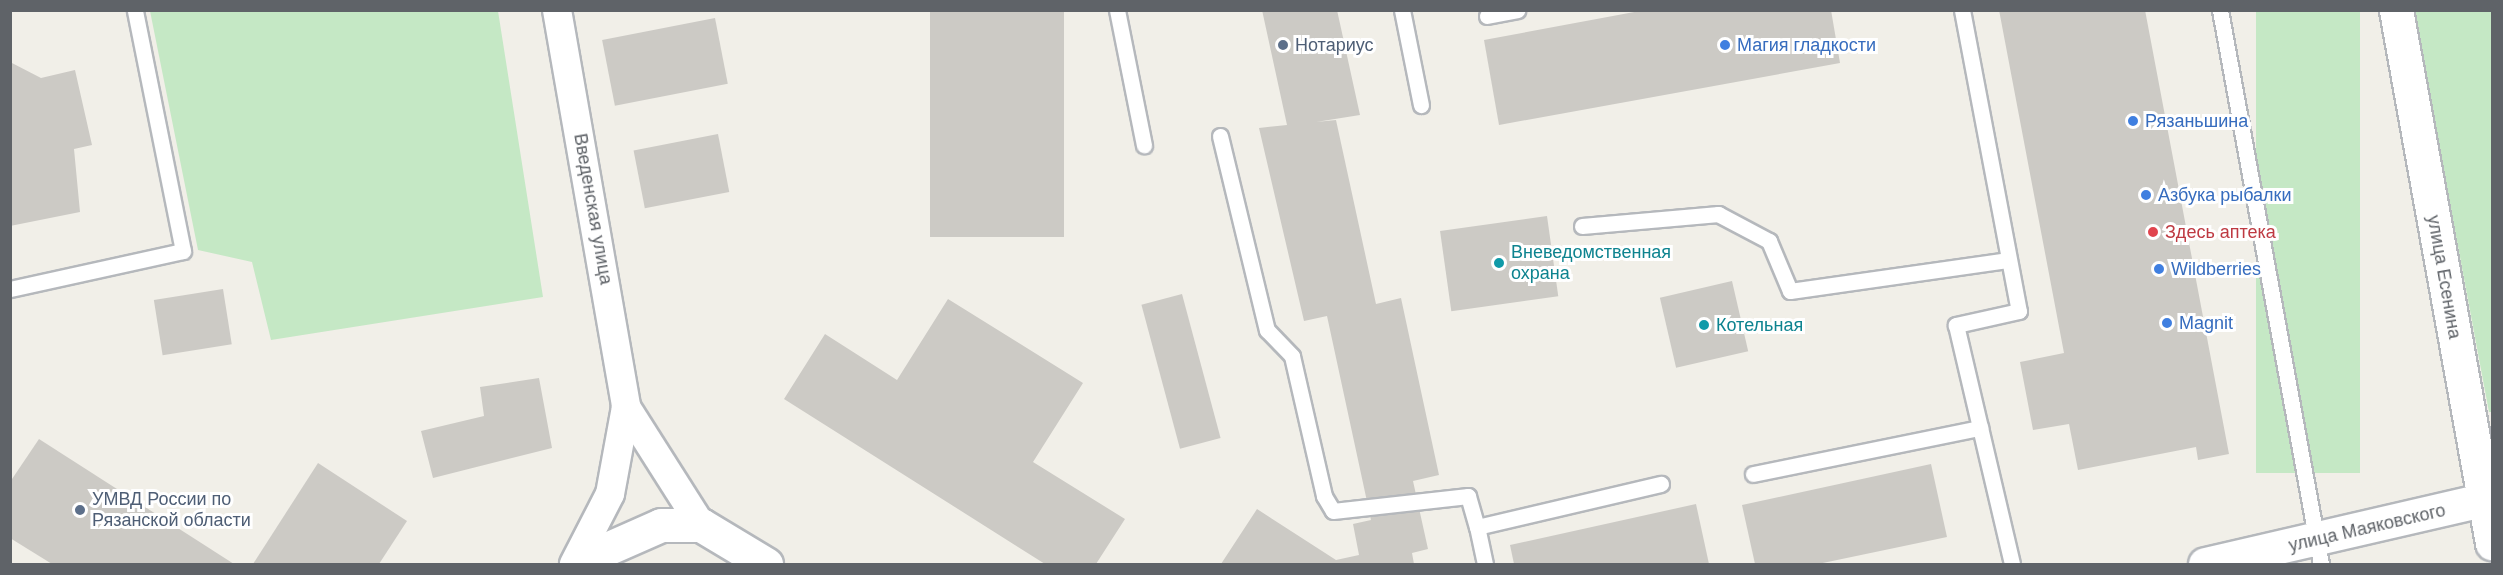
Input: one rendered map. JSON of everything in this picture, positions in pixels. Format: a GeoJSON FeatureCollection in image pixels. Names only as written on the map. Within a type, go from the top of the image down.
{"type":"FeatureCollection","features":[{"type":"Feature","properties":{"kind":"main road","name":"улица Есенина"},"geometry":{"type":"LineString","coordinates":[[2396,10],[2488,499],[2493,543]]}},
{"type":"Feature","properties":{"kind":"main road","name":"улица Маяковского"},"geometry":{"type":"LineString","coordinates":[[2205,564],[2318,553],[2488,499]]}},
{"type":"Feature","properties":{"kind":"main road"},"geometry":{"type":"LineString","coordinates":[[583,564],[593,555],[662,525],[701,525],[766,564]]}},
{"type":"Feature","properties":{"kind":"street","name":"Введенская улица"},"geometry":{"type":"LineString","coordinates":[[557,10],[626,407],[610,494],[574,564]]}},
{"type":"Feature","properties":{"kind":"street","name":"Введенская улица"},"geometry":{"type":"LineString","coordinates":[[626,407],[701,525]]}},
{"type":"Feature","properties":{"kind":"lane"},"geometry":{"type":"LineString","coordinates":[[10,289],[183,251],[135,10]]}},
{"type":"Feature","properties":{"kind":"lane"},"geometry":{"type":"LineString","coordinates":[[1117,10],[1144,145]]}},
{"type":"Feature","properties":{"kind":"lane"},"geometry":{"type":"LineString","coordinates":[[1402,10],[1421,105]]}},
{"type":"Feature","properties":{"kind":"lane"},"geometry":{"type":"LineString","coordinates":[[1487,16],[1517,10]]}},
{"type":"Feature","properties":{"kind":"lane"},"geometry":{"type":"LineString","coordinates":[[1962,10],[2019,310],[1956,326],[2012,564]]}},
{"type":"Feature","properties":{"kind":"lane"},"geometry":{"type":"LineString","coordinates":[[2220,10],[2318,553]]}},
{"type":"Feature","properties":{"kind":"lane"},"geometry":{"type":"LineString","coordinates":[[1220,136],[1267,330],[1292,356],[1324,496],[1333,511],[1468,496],[1485,564]]}},
{"type":"Feature","properties":{"kind":"lane"},"geometry":{"type":"LineString","coordinates":[[1582,226],[1718,214],[1769,241],[1791,291],[2009,260]]}},
{"type":"Feature","properties":{"kind":"lane"},"geometry":{"type":"LineString","coordinates":[[1753,474],[1980,428]]}},
{"type":"Feature","properties":{"kind":"lane"},"geometry":{"type":"LineString","coordinates":[[1477,527],[1660,484]]}},
{"type":"Feature","properties":{"kind":"green space"},"geometry":{"type":"Polygon","coordinates":[[[150,11],[498,11],[543,297],[271,340],[252,262],[198,250],[150,11]]]}},
{"type":"Feature","properties":{"kind":"green space"},"geometry":{"type":"Polygon","coordinates":[[[2256,11],[2360,11],[2360,473],[2256,473],[2256,11]]]}},
{"type":"Feature","properties":{"kind":"green space"},"geometry":{"type":"Polygon","coordinates":[[[2414,11],[2492,11],[2492,412],[2489,412],[2414,11]]]}},
{"type":"Feature","properties":{"kind":"building"},"geometry":{"type":"Polygon","coordinates":[[[930,10],[1064,10],[1064,237],[930,237],[930,10]]]}},
{"type":"Feature","properties":{"kind":"building"},"geometry":{"type":"Polygon","coordinates":[[[1262,10],[1337,10],[1360,115],[1316,122],[1336,120],[1376,304],[1401,298],[1439,475],[1413,481],[1428,549],[1412,553],[1414,564],[1221,564],[1257,509],[1336,560],[1359,555],[1353,524],[1371,520],[1327,316],[1304,321],[1259,128],[1287,125],[1262,10]]]}},
{"type":"Feature","properties":{"kind":"building"},"geometry":{"type":"Polygon","coordinates":[[[1645,10],[1831,10],[1840,63],[1499,125],[1484,40],[1645,10]]]}},
{"type":"Feature","properties":{"kind":"building"},"geometry":{"type":"Polygon","coordinates":[[[1999,10],[2145,10],[2229,454],[2198,460],[2196,447],[2078,470],[2069,424],[2033,430],[2020,362],[2064,353],[1999,10]]]}},
{"type":"Feature","properties":{"kind":"building"},"geometry":{"type":"Polygon","coordinates":[[[715,18],[728,84],[615,106],[602,40],[715,18]]]}},
{"type":"Feature","properties":{"kind":"building"},"geometry":{"type":"Polygon","coordinates":[[[10,62],[41,78],[75,70],[92,145],[74,149],[80,212],[10,226],[10,62]]]}},
{"type":"Feature","properties":{"kind":"building"},"geometry":{"type":"Polygon","coordinates":[[[718,134],[729,192],[645,208],[634,150],[718,134]]]}},
{"type":"Feature","properties":{"kind":"building","name":"Вневедомственная охрана"},"geometry":{"type":"Polygon","coordinates":[[[1547,216],[1558,296],[1451,311],[1440,231],[1547,216]]]}},
{"type":"Feature","properties":{"kind":"building","name":"Котельная"},"geometry":{"type":"Polygon","coordinates":[[[1732,281],[1748,351],[1676,368],[1660,298],[1732,281]]]}},
{"type":"Feature","properties":{"kind":"building"},"geometry":{"type":"Polygon","coordinates":[[[223,289],[232,344],[163,355],[154,300],[223,289]]]}},
{"type":"Feature","properties":{"kind":"building"},"geometry":{"type":"Polygon","coordinates":[[[1182,294],[1221,438],[1180,449],[1141,305],[1182,294]]]}},
{"type":"Feature","properties":{"kind":"building"},"geometry":{"type":"Polygon","coordinates":[[[948,299],[1083,383],[1033,462],[1125,519],[1096,564],[1045,564],[784,399],[825,334],[897,380],[948,299]]]}},
{"type":"Feature","properties":{"kind":"building"},"geometry":{"type":"Polygon","coordinates":[[[539,378],[552,448],[433,478],[421,431],[484,416],[480,387],[539,378]]]}},
{"type":"Feature","properties":{"kind":"building","name":"УМВД России по Рязанской области"},"geometry":{"type":"Polygon","coordinates":[[[39,439],[234,564],[52,564],[10,538],[10,482],[39,439]]]}},
{"type":"Feature","properties":{"kind":"building","name":"УМВД России по Рязанской области"},"geometry":{"type":"Polygon","coordinates":[[[318,463],[407,521],[379,564],[253,564],[318,463]]]}},
{"type":"Feature","properties":{"kind":"building"},"geometry":{"type":"Polygon","coordinates":[[[1931,464],[1947,537],[1818,564],[1755,564],[1742,505],[1931,464]]]}},
{"type":"Feature","properties":{"kind":"building"},"geometry":{"type":"Polygon","coordinates":[[[1696,504],[1709,564],[1514,564],[1510,545],[1696,504]]]}},
{"type":"Feature","properties":{"kind":"place","name":"Нотариус"},"geometry":{"type":"Point","coordinates":[1283,45]}},
{"type":"Feature","properties":{"kind":"place","name":"Магия гладкости"},"geometry":{"type":"Point","coordinates":[1725,45]}},
{"type":"Feature","properties":{"kind":"place","name":"Рязаньшина"},"geometry":{"type":"Point","coordinates":[2133,121]}},
{"type":"Feature","properties":{"kind":"place","name":"Азбука рыбалки"},"geometry":{"type":"Point","coordinates":[2146,195]}},
{"type":"Feature","properties":{"kind":"place","name":"Здесь аптека"},"geometry":{"type":"Point","coordinates":[2153,232]}},
{"type":"Feature","properties":{"kind":"place","name":"Вневедомственная охрана"},"geometry":{"type":"Point","coordinates":[1499,263]}},
{"type":"Feature","properties":{"kind":"place","name":"Wildberries"},"geometry":{"type":"Point","coordinates":[2159,269]}},
{"type":"Feature","properties":{"kind":"place","name":"Magnit"},"geometry":{"type":"Point","coordinates":[2167,323]}},
{"type":"Feature","properties":{"kind":"place","name":"Котельная"},"geometry":{"type":"Point","coordinates":[1704,325]}},
{"type":"Feature","properties":{"kind":"place","name":"УМВД России по Рязанской области"},"geometry":{"type":"Point","coordinates":[80,510]}}]}
